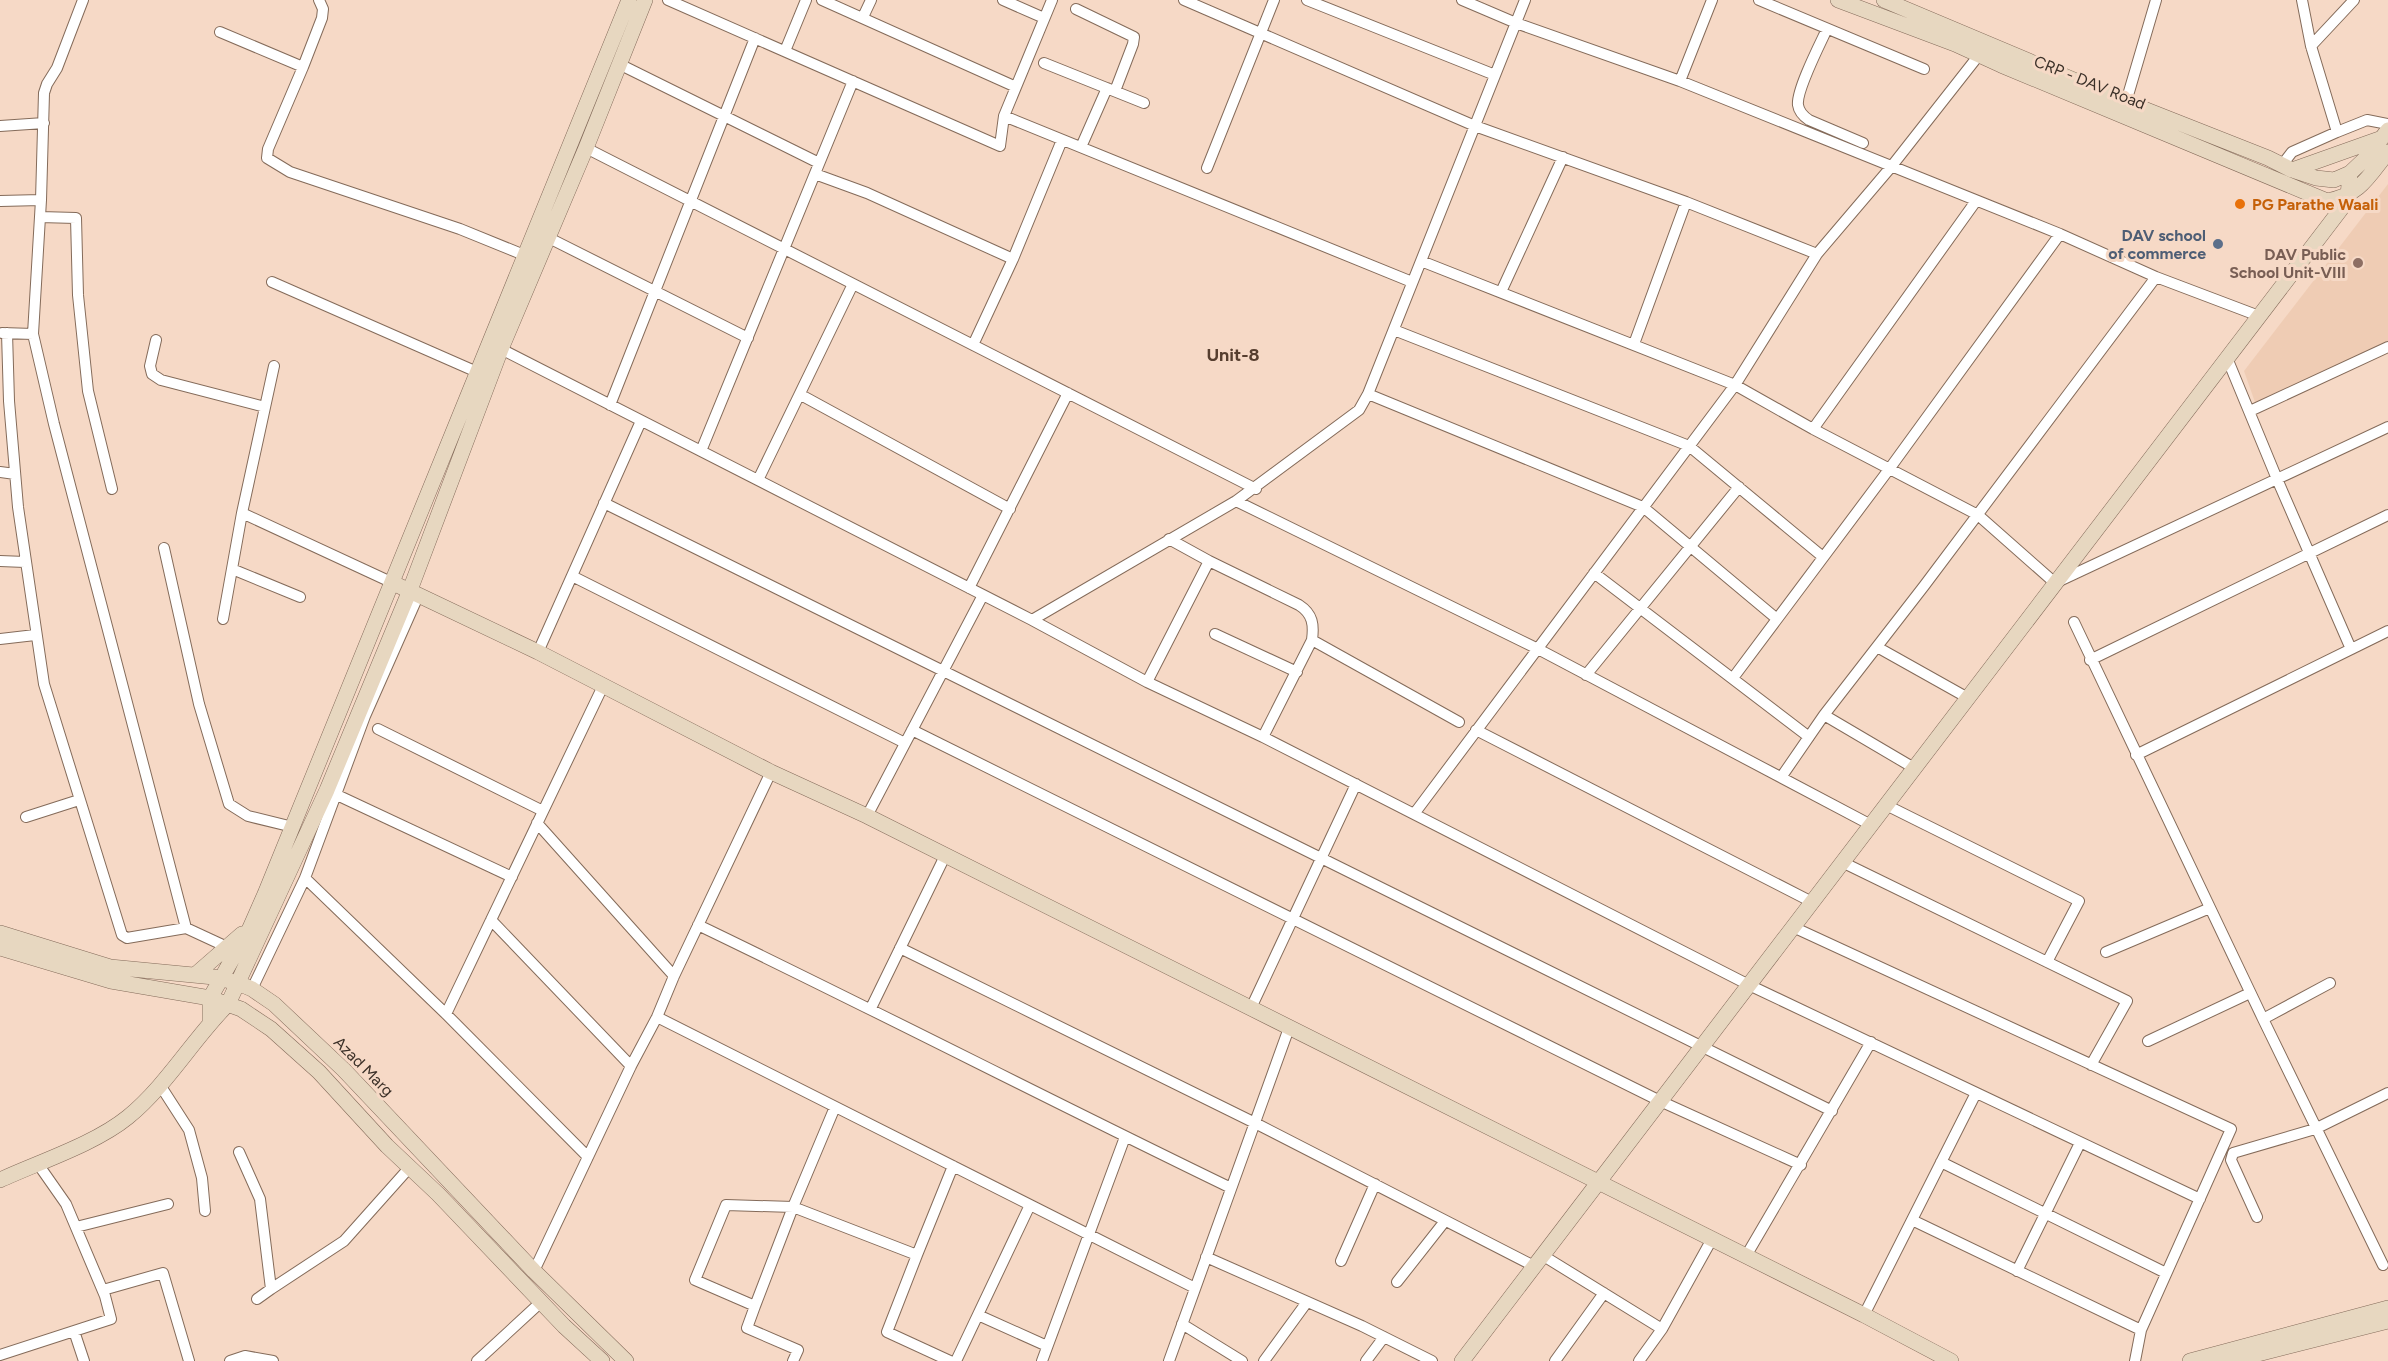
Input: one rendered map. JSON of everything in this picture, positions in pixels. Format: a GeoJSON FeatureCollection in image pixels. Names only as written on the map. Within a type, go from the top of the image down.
{"type":"FeatureCollection","features":[{"type":"Feature","properties":{"kind":"street"},"geometry":{"type":"LineString","coordinates":[[83,0],[57,68],[44,93],[41,200],[33,334],[54,424],[186,928]]}},
{"type":"Feature","properties":{"kind":"street"},"geometry":{"type":"LineString","coordinates":[[319,0],[323,9],[322,18],[268,149],[267,158],[290,172],[460,229],[524,255]]}},
{"type":"Feature","properties":{"kind":"street"},"geometry":{"type":"LineString","coordinates":[[210,1022],[210,998],[250,927],[293,827],[629,0]]}},
{"type":"Feature","properties":{"kind":"street"},"geometry":{"type":"LineString","coordinates":[[0,1180],[63,1153],[126,1119],[160,1085],[210,1022],[245,986],[304,878],[414,592],[501,350],[645,0]]}},
{"type":"Feature","properties":{"kind":"street"},"geometry":{"type":"LineString","coordinates":[[668,0],[1000,146],[1004,116],[1052,0]]}},
{"type":"Feature","properties":{"kind":"street"},"geometry":{"type":"LineString","coordinates":[[785,51],[806,0]]}},
{"type":"Feature","properties":{"kind":"street"},"geometry":{"type":"LineString","coordinates":[[822,0],[1016,87]]}},
{"type":"Feature","properties":{"kind":"street"},"geometry":{"type":"LineString","coordinates":[[863,17],[871,0]]}},
{"type":"Feature","properties":{"kind":"street"},"geometry":{"type":"LineString","coordinates":[[1003,0],[1044,18]]}},
{"type":"Feature","properties":{"kind":"street"},"geometry":{"type":"LineString","coordinates":[[1184,0],[1475,126],[1686,202],[1817,254]]}},
{"type":"Feature","properties":{"kind":"street"},"geometry":{"type":"LineString","coordinates":[[1208,168],[1274,0]]}},
{"type":"Feature","properties":{"kind":"street"},"geometry":{"type":"LineString","coordinates":[[1307,0],[1495,75]]}},
{"type":"Feature","properties":{"kind":"street"},"geometry":{"type":"LineString","coordinates":[[1462,0],[1516,23],[1680,81],[2060,234],[2156,277],[2259,316]]}},
{"type":"Feature","properties":{"kind":"street"},"geometry":{"type":"LineString","coordinates":[[1032,620],[1256,489],[1359,410],[1368,394],[1394,330],[1525,0]]}},
{"type":"Feature","properties":{"kind":"street"},"geometry":{"type":"LineString","coordinates":[[1680,81],[1712,0]]}},
{"type":"Feature","properties":{"kind":"street"},"geometry":{"type":"LineString","coordinates":[[1759,0],[1924,69]]}},
{"type":"Feature","properties":{"kind":"street","name":"CRP - DAV Road"},"geometry":{"type":"LineString","coordinates":[[1838,0],[1955,44],[2327,201],[2348,196]]}},
{"type":"Feature","properties":{"kind":"street","name":"CRP - DAV Road"},"geometry":{"type":"LineString","coordinates":[[1884,0],[1904,4],[2126,102],[2268,158],[2287,168],[2327,181],[2350,173]]}},
{"type":"Feature","properties":{"kind":"street"},"geometry":{"type":"LineString","coordinates":[[2126,102],[2156,0]]}},
{"type":"Feature","properties":{"kind":"street"},"geometry":{"type":"LineString","coordinates":[[2302,0],[2311,46],[2337,132]]}},
{"type":"Feature","properties":{"kind":"street"},"geometry":{"type":"LineString","coordinates":[[2311,46],[2354,0]]}},
{"type":"Feature","properties":{"kind":"street"},"geometry":{"type":"LineString","coordinates":[[1076,9],[1134,37],[1133,44],[1111,90],[1081,147]]}},
{"type":"Feature","properties":{"kind":"street"},"geometry":{"type":"LineString","coordinates":[[1827,28],[1799,94],[1798,108],[1809,120],[1863,143]]}},
{"type":"Feature","properties":{"kind":"street"},"geometry":{"type":"LineString","coordinates":[[220,32],[303,67]]}},
{"type":"Feature","properties":{"kind":"street"},"geometry":{"type":"LineString","coordinates":[[610,405],[755,38]]}},
{"type":"Feature","properties":{"kind":"street"},"geometry":{"type":"LineString","coordinates":[[1414,814],[1735,384],[1817,254],[1891,167],[1979,55]]}},
{"type":"Feature","properties":{"kind":"street"},"geometry":{"type":"LineString","coordinates":[[1044,63],[1144,103]]}},
{"type":"Feature","properties":{"kind":"street"},"geometry":{"type":"LineString","coordinates":[[619,64],[724,116],[867,193],[1013,259]]}},
{"type":"Feature","properties":{"kind":"street"},"geometry":{"type":"LineString","coordinates":[[701,452],[853,81]]}},
{"type":"Feature","properties":{"kind":"street"},"geometry":{"type":"LineString","coordinates":[[1004,116],[1412,282]]}},
{"type":"Feature","properties":{"kind":"street"},"geometry":{"type":"LineString","coordinates":[[2287,168],[2292,152],[2367,120],[2386,136]]}},
{"type":"Feature","properties":{"kind":"street"},"geometry":{"type":"LineString","coordinates":[[0,126],[44,123]]}},
{"type":"Feature","properties":{"kind":"street"},"geometry":{"type":"LineString","coordinates":[[2287,168],[2386,136]]}},
{"type":"Feature","properties":{"kind":"street"},"geometry":{"type":"LineString","coordinates":[[1462,1361],[2341,209],[2348,196],[2350,173],[2386,136]]}},
{"type":"Feature","properties":{"kind":"street"},"geometry":{"type":"LineString","coordinates":[[2348,196],[2357,189],[2386,136]]}},
{"type":"Feature","properties":{"kind":"street"},"geometry":{"type":"LineString","coordinates":[[973,345],[1013,259],[1062,140]]}},
{"type":"Feature","properties":{"kind":"street"},"geometry":{"type":"LineString","coordinates":[[586,148],[1256,489]]}},
{"type":"Feature","properties":{"kind":"street"},"geometry":{"type":"LineString","coordinates":[[1501,292],[1563,157]]}},
{"type":"Feature","properties":{"kind":"street"},"geometry":{"type":"LineString","coordinates":[[0,201],[41,200]]}},
{"type":"Feature","properties":{"kind":"street"},"geometry":{"type":"LineString","coordinates":[[1813,429],[1976,201]]}},
{"type":"Feature","properties":{"kind":"street"},"geometry":{"type":"LineString","coordinates":[[1634,344],[1686,202]]}},
{"type":"Feature","properties":{"kind":"street"},"geometry":{"type":"LineString","coordinates":[[40,218],[76,218],[78,295],[88,391],[112,489]]}},
{"type":"Feature","properties":{"kind":"street"},"geometry":{"type":"LineString","coordinates":[[1732,678],[1890,468],[2060,234]]}},
{"type":"Feature","properties":{"kind":"street"},"geometry":{"type":"LineString","coordinates":[[547,237],[748,338]]}},
{"type":"Feature","properties":{"kind":"street"},"geometry":{"type":"LineString","coordinates":[[1421,261],[1735,384],[1813,429],[1978,515],[2055,583]]}},
{"type":"Feature","properties":{"kind":"street"},"geometry":{"type":"LineString","coordinates":[[1782,776],[1824,715],[1978,515],[2156,277]]}},
{"type":"Feature","properties":{"kind":"street"},"geometry":{"type":"LineString","coordinates":[[272,282],[477,372]]}},
{"type":"Feature","properties":{"kind":"street"},"geometry":{"type":"LineString","coordinates":[[758,480],[853,284]]}},
{"type":"Feature","properties":{"kind":"street"},"geometry":{"type":"LineString","coordinates":[[1394,330],[1689,446],[1823,557]]}},
{"type":"Feature","properties":{"kind":"street"},"geometry":{"type":"LineString","coordinates":[[33,334],[3,333],[15,474],[35,635],[44,684],[79,800],[122,935],[127,938],[186,928],[227,947]]}},
{"type":"Feature","properties":{"kind":"street"},"geometry":{"type":"LineString","coordinates":[[156,340],[150,366],[156,377],[265,407]]}},
{"type":"Feature","properties":{"kind":"street"},"geometry":{"type":"LineString","coordinates":[[2250,411],[2388,347]]}},
{"type":"Feature","properties":{"kind":"street"},"geometry":{"type":"LineString","coordinates":[[501,350],[1032,620],[1147,682],[1263,737],[1749,985],[2199,1199]]}},
{"type":"Feature","properties":{"kind":"street"},"geometry":{"type":"LineString","coordinates":[[2227,358],[2351,649]]}},
{"type":"Feature","properties":{"kind":"street"},"geometry":{"type":"LineString","coordinates":[[223,619],[242,513],[274,366]]}},
{"type":"Feature","properties":{"kind":"street"},"geometry":{"type":"LineString","coordinates":[[969,588],[1068,393]]}},
{"type":"Feature","properties":{"kind":"street"},"geometry":{"type":"LineString","coordinates":[[1368,394],[1643,507],[1777,619]]}},
{"type":"Feature","properties":{"kind":"street"},"geometry":{"type":"LineString","coordinates":[[801,395],[1010,509]]}},
{"type":"Feature","properties":{"kind":"street"},"geometry":{"type":"LineString","coordinates":[[538,652],[641,421]]}},
{"type":"Feature","properties":{"kind":"street"},"geometry":{"type":"LineString","coordinates":[[2055,583],[2388,427]]}},
{"type":"Feature","properties":{"kind":"street"},"geometry":{"type":"LineString","coordinates":[[0,472],[15,474]]}},
{"type":"Feature","properties":{"kind":"street"},"geometry":{"type":"LineString","coordinates":[[1586,675],[1738,487]]}},
{"type":"Feature","properties":{"kind":"street"},"geometry":{"type":"LineString","coordinates":[[1236,501],[1538,649],[1871,825]]}},
{"type":"Feature","properties":{"kind":"street"},"geometry":{"type":"LineString","coordinates":[[604,503],[1832,1111]]}},
{"type":"Feature","properties":{"kind":"street"},"geometry":{"type":"LineString","coordinates":[[242,513],[538,652],[771,772],[867,816],[1864,1315],[1951,1361]]}},
{"type":"Feature","properties":{"kind":"street"},"geometry":{"type":"LineString","coordinates":[[2090,660],[2388,515]]}},
{"type":"Feature","properties":{"kind":"street"},"geometry":{"type":"LineString","coordinates":[[1169,539],[1307,610],[1313,624],[1312,640],[1263,737]]}},
{"type":"Feature","properties":{"kind":"street"},"geometry":{"type":"LineString","coordinates":[[164,548],[198,704],[229,804],[248,816],[293,827]]}},
{"type":"Feature","properties":{"kind":"street"},"geometry":{"type":"LineString","coordinates":[[0,561],[25,562]]}},
{"type":"Feature","properties":{"kind":"street"},"geometry":{"type":"LineString","coordinates":[[1147,682],[1209,561]]}},
{"type":"Feature","properties":{"kind":"street"},"geometry":{"type":"LineString","coordinates":[[232,569],[300,597]]}},
{"type":"Feature","properties":{"kind":"street"},"geometry":{"type":"LineString","coordinates":[[1594,573],[1809,737]]}},
{"type":"Feature","properties":{"kind":"street"},"geometry":{"type":"LineString","coordinates":[[572,576],[905,744]]}},
{"type":"Feature","properties":{"kind":"street"},"geometry":{"type":"LineString","coordinates":[[245,986],[327,790],[414,592]]}},
{"type":"Feature","properties":{"kind":"street"},"geometry":{"type":"LineString","coordinates":[[867,816],[983,595]]}},
{"type":"Feature","properties":{"kind":"street"},"geometry":{"type":"LineString","coordinates":[[2074,622],[2090,660],[2315,1129],[2383,1265]]}},
{"type":"Feature","properties":{"kind":"street"},"geometry":{"type":"LineString","coordinates":[[2136,755],[2388,631]]}},
{"type":"Feature","properties":{"kind":"street"},"geometry":{"type":"LineString","coordinates":[[1215,634],[1297,672]]}},
{"type":"Feature","properties":{"kind":"street"},"geometry":{"type":"LineString","coordinates":[[0,639],[35,635]]}},
{"type":"Feature","properties":{"kind":"street"},"geometry":{"type":"LineString","coordinates":[[1312,640],[1459,722]]}},
{"type":"Feature","properties":{"kind":"street"},"geometry":{"type":"LineString","coordinates":[[1877,647],[1968,698]]}},
{"type":"Feature","properties":{"kind":"street"},"geometry":{"type":"LineString","coordinates":[[446,1014],[603,686]]}},
{"type":"Feature","properties":{"kind":"street"},"geometry":{"type":"LineString","coordinates":[[1824,715],[1914,768]]}},
{"type":"Feature","properties":{"kind":"street"},"geometry":{"type":"LineString","coordinates":[[378,729],[543,811]]}},
{"type":"Feature","properties":{"kind":"street"},"geometry":{"type":"LineString","coordinates":[[912,730],[1660,1101],[1801,1165]]}},
{"type":"Feature","properties":{"kind":"street"},"geometry":{"type":"LineString","coordinates":[[1476,730],[1812,902]]}},
{"type":"Feature","properties":{"kind":"street"},"geometry":{"type":"LineString","coordinates":[[534,1271],[657,1017],[674,976],[771,772]]}},
{"type":"Feature","properties":{"kind":"street"},"geometry":{"type":"LineString","coordinates":[[1251,1008],[1356,784]]}},
{"type":"Feature","properties":{"kind":"street"},"geometry":{"type":"LineString","coordinates":[[337,795],[512,877]]}},
{"type":"Feature","properties":{"kind":"street"},"geometry":{"type":"LineString","coordinates":[[26,817],[79,800]]}},
{"type":"Feature","properties":{"kind":"street"},"geometry":{"type":"LineString","coordinates":[[1886,805],[2079,901],[2048,962]]}},
{"type":"Feature","properties":{"kind":"street"},"geometry":{"type":"LineString","coordinates":[[537,823],[674,976]]}},
{"type":"Feature","properties":{"kind":"street"},"geometry":{"type":"LineString","coordinates":[[871,1008],[945,856]]}},
{"type":"Feature","properties":{"kind":"street"},"geometry":{"type":"LineString","coordinates":[[1842,862],[2127,1000],[2091,1065]]}},
{"type":"Feature","properties":{"kind":"street"},"geometry":{"type":"LineString","coordinates":[[304,878],[446,1014],[588,1157]]}},
{"type":"Feature","properties":{"kind":"street"},"geometry":{"type":"LineString","coordinates":[[2106,952],[2210,908]]}},
{"type":"Feature","properties":{"kind":"street"},"geometry":{"type":"LineString","coordinates":[[491,920],[632,1066]]}},
{"type":"Feature","properties":{"kind":"street"},"geometry":{"type":"LineString","coordinates":[[699,925],[871,1008],[1231,1188]]}},
{"type":"Feature","properties":{"kind":"street"},"geometry":{"type":"LineString","coordinates":[[195,975],[250,927]]}},
{"type":"Feature","properties":{"kind":"street"},"geometry":{"type":"LineString","coordinates":[[1793,927],[2231,1130],[2141,1330],[2135,1361]]}},
{"type":"Feature","properties":{"kind":"street","name":"Azad Marg"},"geometry":{"type":"LineString","coordinates":[[0,933],[110,967],[222,979],[245,986],[274,1004],[344,1070],[534,1271],[626,1361]]}},
{"type":"Feature","properties":{"kind":"street"},"geometry":{"type":"LineString","coordinates":[[0,948],[111,981],[210,998],[241,1009],[272,1029],[319,1072],[541,1302],[602,1361]]}},
{"type":"Feature","properties":{"kind":"street"},"geometry":{"type":"LineString","coordinates":[[900,948],[1255,1123],[1445,1221],[1538,1261],[1604,1293],[1662,1329]]}},
{"type":"Feature","properties":{"kind":"street"},"geometry":{"type":"LineString","coordinates":[[2263,1019],[2330,983]]}},
{"type":"Feature","properties":{"kind":"street"},"geometry":{"type":"LineString","coordinates":[[2148,1041],[2250,993]]}},
{"type":"Feature","properties":{"kind":"street"},"geometry":{"type":"LineString","coordinates":[[657,1017],[1195,1288]]}},
{"type":"Feature","properties":{"kind":"street"},"geometry":{"type":"LineString","coordinates":[[1169,1361],[1290,1028]]}},
{"type":"Feature","properties":{"kind":"street"},"geometry":{"type":"LineString","coordinates":[[1746,1256],[1871,1042]]}},
{"type":"Feature","properties":{"kind":"street"},"geometry":{"type":"LineString","coordinates":[[160,1085],[189,1130],[200,1168],[205,1211]]}},
{"type":"Feature","properties":{"kind":"street"},"geometry":{"type":"LineString","coordinates":[[1864,1315],[1976,1093]]}},
{"type":"Feature","properties":{"kind":"street"},"geometry":{"type":"LineString","coordinates":[[2257,1217],[2231,1160],[2233,1153],[2315,1129],[2388,1093]]}},
{"type":"Feature","properties":{"kind":"street"},"geometry":{"type":"LineString","coordinates":[[793,1361],[798,1350],[747,1328],[793,1207],[835,1107]]}},
{"type":"Feature","properties":{"kind":"street"},"geometry":{"type":"LineString","coordinates":[[978,1315],[1046,1356],[1087,1233],[1125,1137]]}},
{"type":"Feature","properties":{"kind":"street"},"geometry":{"type":"LineString","coordinates":[[2017,1271],[2080,1143]]}},
{"type":"Feature","properties":{"kind":"street"},"geometry":{"type":"LineString","coordinates":[[239,1152],[260,1199],[271,1289]]}},
{"type":"Feature","properties":{"kind":"street"},"geometry":{"type":"LineString","coordinates":[[1941,1162],[2166,1273]]}},
{"type":"Feature","properties":{"kind":"street"},"geometry":{"type":"LineString","coordinates":[[0,1355],[111,1319],[103,1290],[66,1204],[38,1164]]}},
{"type":"Feature","properties":{"kind":"street"},"geometry":{"type":"LineString","coordinates":[[950,1361],[887,1332],[953,1166]]}},
{"type":"Feature","properties":{"kind":"street"},"geometry":{"type":"LineString","coordinates":[[257,1299],[344,1241],[410,1167]]}},
{"type":"Feature","properties":{"kind":"street"},"geometry":{"type":"LineString","coordinates":[[1341,1261],[1375,1184]]}},
{"type":"Feature","properties":{"kind":"street"},"geometry":{"type":"LineString","coordinates":[[76,1227],[168,1204]]}},
{"type":"Feature","properties":{"kind":"street"},"geometry":{"type":"LineString","coordinates":[[755,1306],[695,1280],[726,1205],[793,1207],[917,1255]]}},
{"type":"Feature","properties":{"kind":"street"},"geometry":{"type":"LineString","coordinates":[[956,1361],[1030,1205]]}},
{"type":"Feature","properties":{"kind":"street"},"geometry":{"type":"LineString","coordinates":[[1912,1220],[2141,1330]]}},
{"type":"Feature","properties":{"kind":"street"},"geometry":{"type":"LineString","coordinates":[[1397,1282],[1445,1221]]}},
{"type":"Feature","properties":{"kind":"street"},"geometry":{"type":"LineString","coordinates":[[1641,1361],[1662,1329],[1712,1239]]}},
{"type":"Feature","properties":{"kind":"street"},"geometry":{"type":"LineString","coordinates":[[1206,1257],[1432,1361]]}},
{"type":"Feature","properties":{"kind":"street"},"geometry":{"type":"LineString","coordinates":[[103,1290],[163,1273],[189,1361]]}},
{"type":"Feature","properties":{"kind":"street"},"geometry":{"type":"LineString","coordinates":[[1556,1361],[1604,1293]]}},
{"type":"Feature","properties":{"kind":"street"},"geometry":{"type":"LineString","coordinates":[[477,1361],[541,1302]]}},
{"type":"Feature","properties":{"kind":"street"},"geometry":{"type":"LineString","coordinates":[[1264,1361],[1307,1302]]}},
{"type":"Feature","properties":{"kind":"street"},"geometry":{"type":"LineString","coordinates":[[2190,1361],[2388,1308]]}},
{"type":"Feature","properties":{"kind":"street"},"geometry":{"type":"LineString","coordinates":[[2230,1361],[2388,1322]]}},
{"type":"Feature","properties":{"kind":"street"},"geometry":{"type":"LineString","coordinates":[[1182,1324],[1242,1361]]}},
{"type":"Feature","properties":{"kind":"street"},"geometry":{"type":"LineString","coordinates":[[74,1331],[84,1361]]}},
{"type":"Feature","properties":{"kind":"street"},"geometry":{"type":"LineString","coordinates":[[1366,1361],[1384,1337]]}},
{"type":"Feature","properties":{"kind":"street"},"geometry":{"type":"LineString","coordinates":[[15,1350],[19,1361]]}},
{"type":"Feature","properties":{"kind":"street"},"geometry":{"type":"LineString","coordinates":[[230,1361],[245,1356],[273,1361]]}},
{"type":"Feature","properties":{"kind":"shaded area","name":"DAV Public School Unit-VIII"},"geometry":{"type":"Polygon","coordinates":[[[2388,184],[2388,341],[2256,405],[2244,371],[2388,184]]]}},
{"type":"Feature","properties":{"kind":"place","name":"PG Parathe Waali"},"geometry":{"type":"Point","coordinates":[2240,204]}},
{"type":"Feature","properties":{"kind":"place","name":"DAV school of commerce"},"geometry":{"type":"Point","coordinates":[2218,244]}},
{"type":"Feature","properties":{"kind":"place","name":"DAV Public School Unit-VIII"},"geometry":{"type":"Point","coordinates":[2358,263]}},
{"type":"Feature","properties":{"kind":"district","name":"Unit-8"},"geometry":{"type":"Point","coordinates":[1233,355]}}]}
